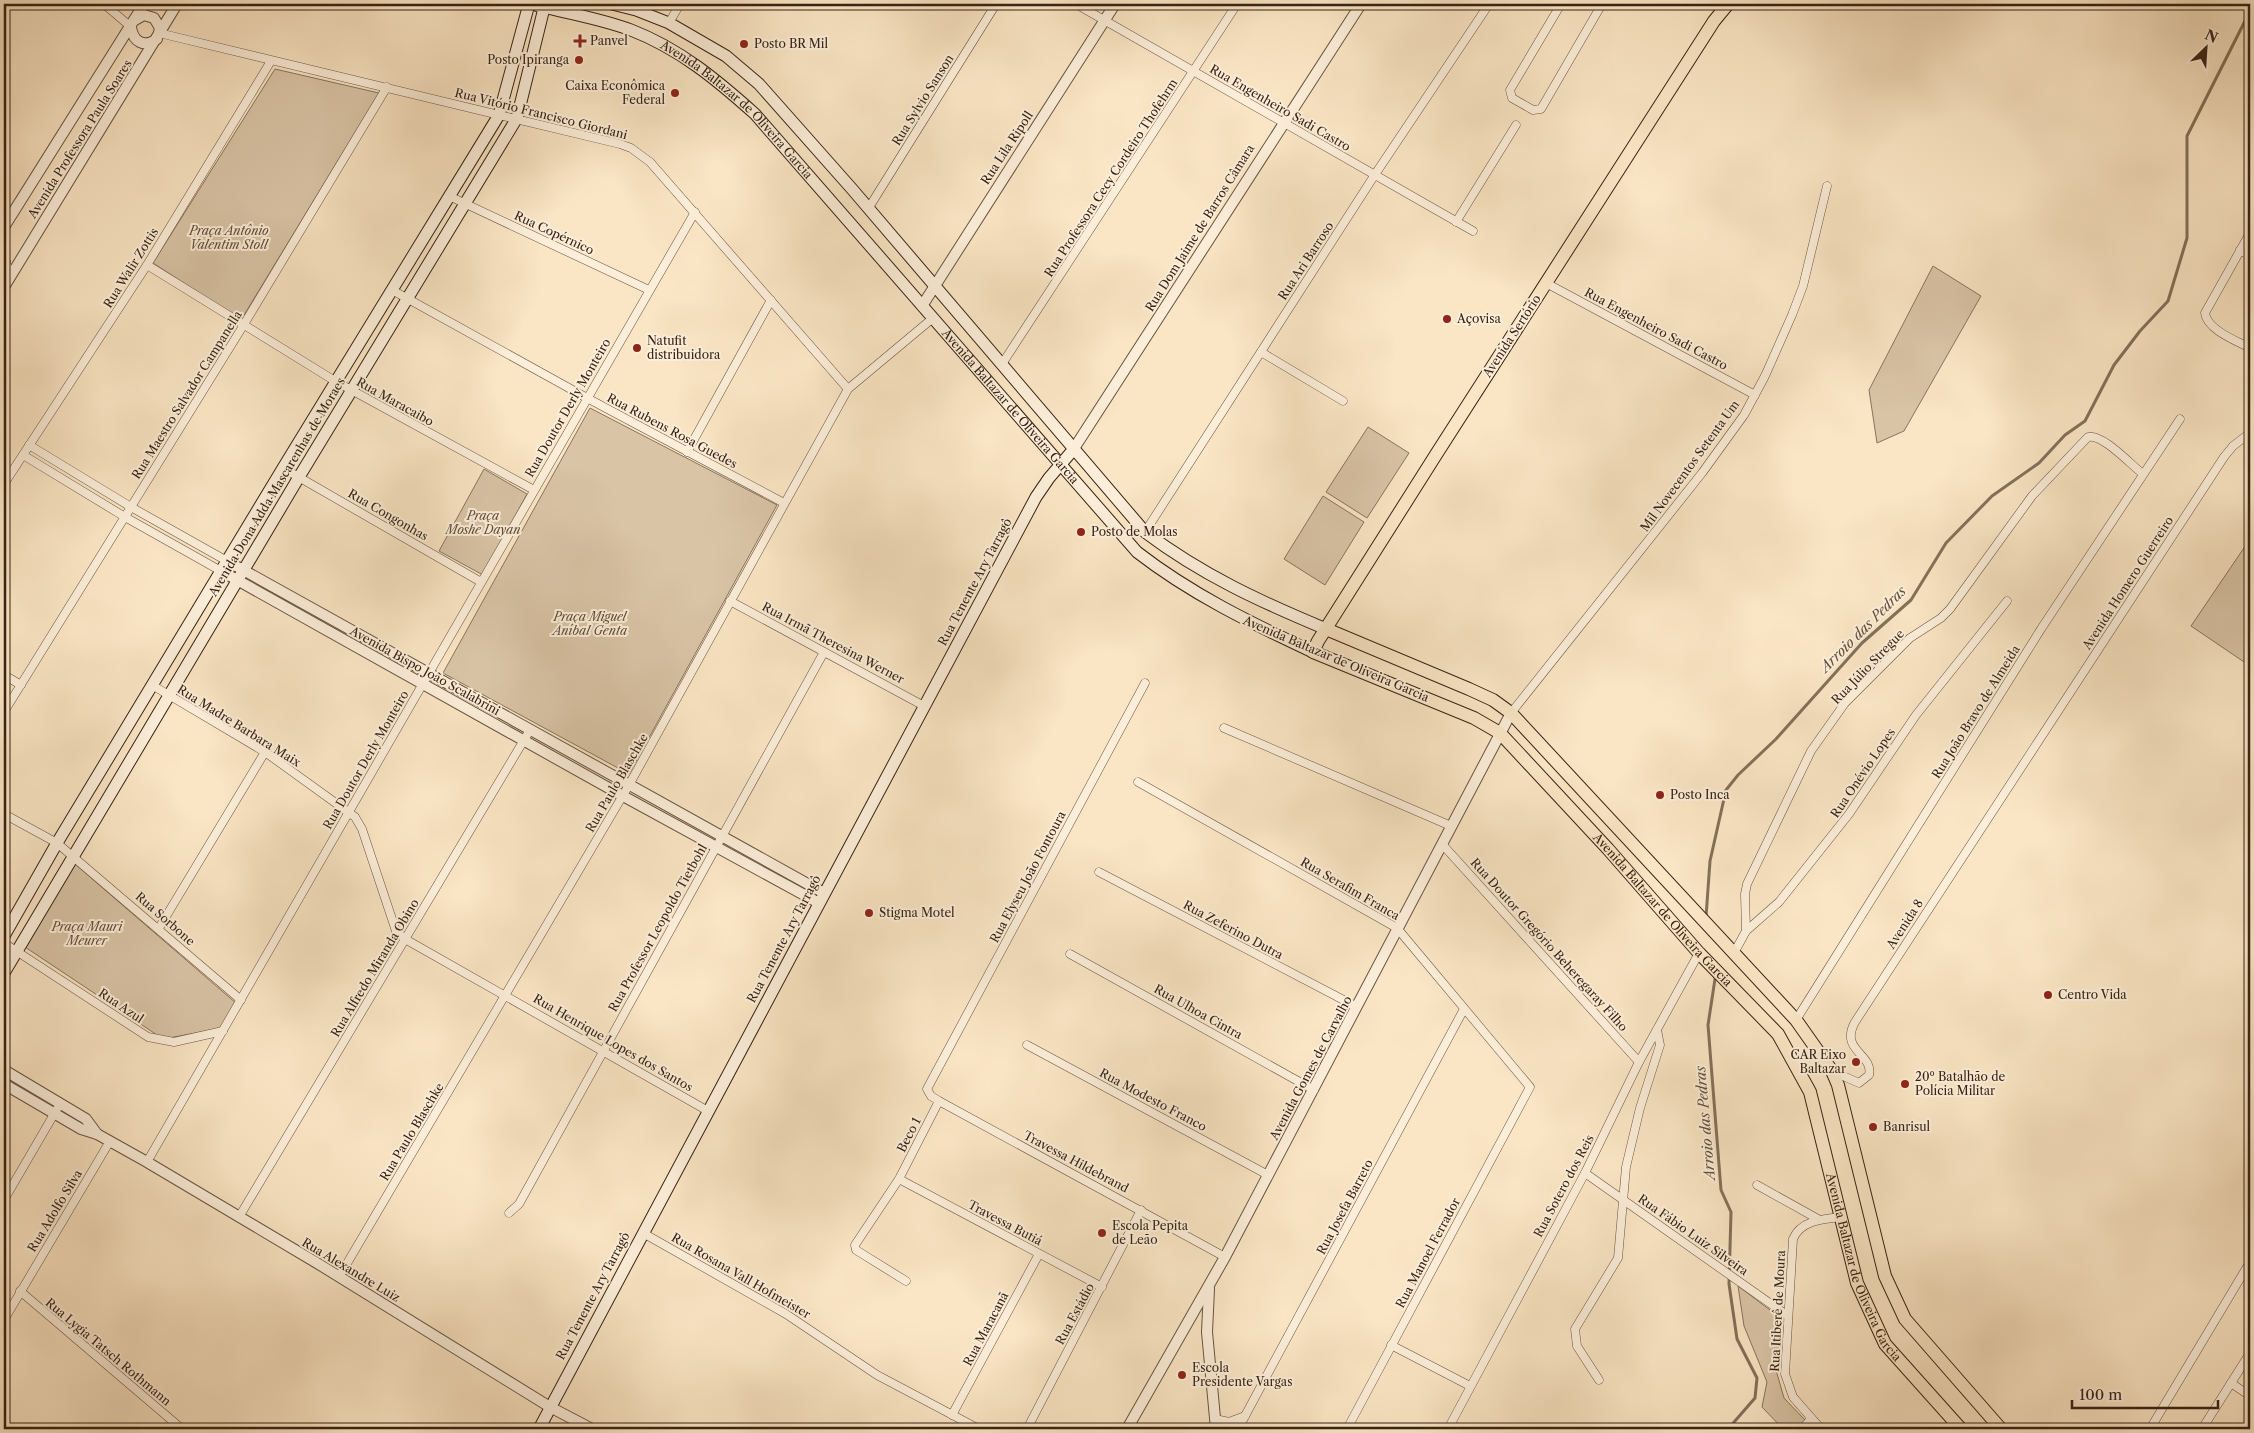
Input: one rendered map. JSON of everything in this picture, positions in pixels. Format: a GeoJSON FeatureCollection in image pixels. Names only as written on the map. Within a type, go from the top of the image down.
{"type":"FeatureCollection","features":[{"type":"Feature","properties":{"kind":"main road","name":"Avenida Baltazar de Oliveira Garcia"},"geometry":{"type":"LineString","coordinates":[[529,4],[545,6],[630,30],[667,46],[712,75],[755,114],[1137,552],[1166,574],[1242,619],[1313,652],[1474,718],[1500,733],[1608,849],[1701,955],[1778,1034],[1810,1092],[1857,1283],[1885,1344],[1961,1429]]}},
{"type":"Feature","properties":{"kind":"main road","name":"Avenida Dona Adda Mascarenhas de Moraes"},"geometry":{"type":"LineString","coordinates":[[4,936],[57,843],[283,468],[499,115],[529,4]]}},
{"type":"Feature","properties":{"kind":"main road","name":"Avenida Baltazar de Oliveira Garcia"},"geometry":{"type":"LineString","coordinates":[[612,4],[636,10],[669,22],[726,56],[759,84],[1145,532],[1173,552],[1234,588],[1469,689],[1493,700],[1512,714],[1796,1020],[1832,1071],[1838,1085],[1885,1276],[1906,1319],[2001,1429]]}},
{"type":"Feature","properties":{"kind":"main road","name":"Avenida Sertório"},"geometry":{"type":"LineString","coordinates":[[1313,652],[1723,4]]}},
{"type":"Feature","properties":{"kind":"main road","name":"Avenida Sertório"},"geometry":{"type":"LineString","coordinates":[[1714,21],[1728,4]]}},
{"type":"Feature","properties":{"kind":"main road","name":"Avenida Dona Adda Mascarenhas de Moraes"},"geometry":{"type":"LineString","coordinates":[[4,973],[351,390],[517,118],[545,6]]}},
{"type":"Feature","properties":{"kind":"main road","name":"Rua Dom Jaime de Barros Câmara"},"geometry":{"type":"LineString","coordinates":[[1059,464],[1073,450]]}},
{"type":"Feature","properties":{"kind":"main road","name":"Rua Tenente Ary Tarragô"},"geometry":{"type":"LineString","coordinates":[[539,1429],[1036,497],[1059,464]]}},
{"type":"Feature","properties":{"kind":"street"},"geometry":{"type":"LineString","coordinates":[[104,4],[132,23]]}},
{"type":"Feature","properties":{"kind":"street","name":"Avenida Professora Paula Soares"},"geometry":{"type":"LineString","coordinates":[[4,227],[144,4]]}},
{"type":"Feature","properties":{"kind":"street","name":"Avenida Professora Paula Soares"},"geometry":{"type":"LineString","coordinates":[[4,287],[177,4]]}},
{"type":"Feature","properties":{"kind":"street"},"geometry":{"type":"LineString","coordinates":[[669,22],[680,4]]}},
{"type":"Feature","properties":{"kind":"street","name":"Rua Sylvio Sanson"},"geometry":{"type":"LineString","coordinates":[[868,209],[996,4]]}},
{"type":"Feature","properties":{"kind":"street","name":"Rua Engenheiro Sadi Castro"},"geometry":{"type":"LineString","coordinates":[[1076,4],[1473,231]]}},
{"type":"Feature","properties":{"kind":"street","name":"Rua Lila Ripoll"},"geometry":{"type":"LineString","coordinates":[[922,306],[1115,4]]}},
{"type":"Feature","properties":{"kind":"street","name":"Rua Professora Cecy Cordeiro Thofehrm"},"geometry":{"type":"LineString","coordinates":[[1002,364],[1237,4]]}},
{"type":"Feature","properties":{"kind":"street","name":"Rua Dom Jaime de Barros Câmara"},"geometry":{"type":"LineString","coordinates":[[1073,450],[1361,4]]}},
{"type":"Feature","properties":{"kind":"street","name":"Rua Ari Barroso"},"geometry":{"type":"LineString","coordinates":[[1145,532],[1374,176],[1489,4]]}},
{"type":"Feature","properties":{"kind":"street"},"geometry":{"type":"LineString","coordinates":[[1561,4],[1510,90],[1509,94],[1512,98],[1533,110],[1540,109],[1602,4]]}},
{"type":"Feature","properties":{"kind":"street"},"geometry":{"type":"LineString","coordinates":[[144,15],[154,18],[160,28],[158,36],[150,43],[143,44],[136,40],[132,34],[132,23],[144,15]]}},
{"type":"Feature","properties":{"kind":"street","name":"Rua Vitório Francisco Giordani"},"geometry":{"type":"LineString","coordinates":[[158,36],[517,118],[631,148],[650,162],[848,389]]}},
{"type":"Feature","properties":{"kind":"street","name":"Rua Walir Zottis"},"geometry":{"type":"LineString","coordinates":[[4,484],[146,266],[271,61]]}},
{"type":"Feature","properties":{"kind":"street","name":"Rua Maestro Salvador Campanella"},"geometry":{"type":"LineString","coordinates":[[4,712],[242,326],[386,87]]}},
{"type":"Feature","properties":{"kind":"street"},"geometry":{"type":"LineString","coordinates":[[1456,222],[1516,125]]}},
{"type":"Feature","properties":{"kind":"street","name":"Mil Novecentos Setenta Um"},"geometry":{"type":"LineString","coordinates":[[1512,714],[1702,474],[1730,436],[1755,395],[1792,315],[1803,286],[1827,186]]}},
{"type":"Feature","properties":{"kind":"street","name":"Rua Copérnico"},"geometry":{"type":"LineString","coordinates":[[449,196],[649,290]]}},
{"type":"Feature","properties":{"kind":"street","name":"Rua Doutor Derly Monteiro"},"geometry":{"type":"LineString","coordinates":[[147,1162],[695,212]]}},
{"type":"Feature","properties":{"kind":"street"},"geometry":{"type":"LineString","coordinates":[[2250,233],[2206,309],[2205,317],[2214,327],[2250,348]]}},
{"type":"Feature","properties":{"kind":"street"},"geometry":{"type":"LineString","coordinates":[[2240,250],[2250,256]]}},
{"type":"Feature","properties":{"kind":"street"},"geometry":{"type":"LineString","coordinates":[[4,254],[10,277]]}},
{"type":"Feature","properties":{"kind":"street","name":"Rua Maracaibo"},"geometry":{"type":"LineString","coordinates":[[146,266],[335,382],[534,490]]}},
{"type":"Feature","properties":{"kind":"street","name":"Rua Engenheiro Sadi Castro"},"geometry":{"type":"LineString","coordinates":[[1546,283],[1755,395]]}},
{"type":"Feature","properties":{"kind":"street","name":"Rua Rubens Rosa Guedes"},"geometry":{"type":"LineString","coordinates":[[392,290],[587,398],[784,503]]}},
{"type":"Feature","properties":{"kind":"street"},"geometry":{"type":"LineString","coordinates":[[687,452],[771,300]]}},
{"type":"Feature","properties":{"kind":"street","name":"Rua Paulo Blaschke"},"geometry":{"type":"LineString","coordinates":[[339,1277],[623,796],[848,389],[933,318]]}},
{"type":"Feature","properties":{"kind":"street"},"geometry":{"type":"LineString","coordinates":[[1261,352],[1343,401]]}},
{"type":"Feature","properties":{"kind":"street","name":"Rua João Bravo de Almeida"},"geometry":{"type":"LineString","coordinates":[[1796,1020],[2041,629],[2180,419]]}},
{"type":"Feature","properties":{"kind":"street","name":"Avenida Homero Guerreiro"},"geometry":{"type":"LineString","coordinates":[[2031,751],[2224,457],[2233,446],[2250,433]]}},
{"type":"Feature","properties":{"kind":"street","name":"Rua Júlio Stregue"},"geometry":{"type":"LineString","coordinates":[[1746,930],[1745,894],[1747,884],[1811,751],[1845,703],[1910,638],[1941,618],[2032,496],[2084,441],[2092,436],[2101,439],[2143,474]]}},
{"type":"Feature","properties":{"kind":"street","name":"Avenida Bispo João Scalabrini"},"geometry":{"type":"LineString","coordinates":[[29,445],[240,576],[423,684],[716,847],[822,898]]}},
{"type":"Feature","properties":{"kind":"street","name":"Avenida Bispo João Scalabrini"},"geometry":{"type":"LineString","coordinates":[[22,455],[125,517],[224,566]]}},
{"type":"Feature","properties":{"kind":"street","name":"Rua Congonhas"},"geometry":{"type":"LineString","coordinates":[[283,468],[481,582]]}},
{"type":"Feature","properties":{"kind":"street","name":"Avenida Bispo João Scalabrini"},"geometry":{"type":"LineString","coordinates":[[240,576],[429,674],[723,836],[822,898]]}},
{"type":"Feature","properties":{"kind":"street","name":"Rua Irmã Theresina Werner"},"geometry":{"type":"LineString","coordinates":[[730,601],[924,706]]}},
{"type":"Feature","properties":{"kind":"street","name":"Rua Onévio Lopes"},"geometry":{"type":"LineString","coordinates":[[1734,953],[1746,930],[1779,902],[1849,814],[1916,715],[2007,601]]}},
{"type":"Feature","properties":{"kind":"street","name":"Rua Professor Leopoldo Tietbohl"},"geometry":{"type":"LineString","coordinates":[[509,1213],[519,1204],[824,652]]}},
{"type":"Feature","properties":{"kind":"street"},"geometry":{"type":"LineString","coordinates":[[4,675],[21,685]]}},
{"type":"Feature","properties":{"kind":"street","name":"Rua Elyseu João Fontoura"},"geometry":{"type":"LineString","coordinates":[[939,1101],[928,1092],[930,1082],[1145,683]]}},
{"type":"Feature","properties":{"kind":"street","name":"Rua Madre Barbara Maix"},"geometry":{"type":"LineString","coordinates":[[152,686],[265,752],[349,812],[359,822],[394,926],[399,935],[506,996]]}},
{"type":"Feature","properties":{"kind":"street","name":"Avenida Gomes de Carvalho"},"geometry":{"type":"LineString","coordinates":[[1216,1424],[1207,1332],[1209,1286],[1314,1090],[1500,733],[1512,714]]}},
{"type":"Feature","properties":{"kind":"street"},"geometry":{"type":"LineString","coordinates":[[1224,728],[1451,826]]}},
{"type":"Feature","properties":{"kind":"street","name":"Rua Alfredo Miranda Obino"},"geometry":{"type":"LineString","coordinates":[[238,1218],[530,730]]}},
{"type":"Feature","properties":{"kind":"street","name":"Avenida 8"},"geometry":{"type":"LineString","coordinates":[[1832,1071],[1859,1083],[1870,1075],[1867,1063],[1850,1040],[1851,1029],[2031,751]]}},
{"type":"Feature","properties":{"kind":"street"},"geometry":{"type":"LineString","coordinates":[[159,928],[265,752]]}},
{"type":"Feature","properties":{"kind":"street","name":"Rua Serafim Franca"},"geometry":{"type":"LineString","coordinates":[[1138,782],[1397,928],[1530,1087]]}},
{"type":"Feature","properties":{"kind":"street","name":"Rua Sorbone"},"geometry":{"type":"LineString","coordinates":[[4,814],[57,843],[73,855],[241,1000]]}},
{"type":"Feature","properties":{"kind":"street","name":"Rua Doutor Gregório Beheregaray Filho"},"geometry":{"type":"LineString","coordinates":[[1442,844],[1639,1062]]}},
{"type":"Feature","properties":{"kind":"street","name":"Rua Zeferino Dutra"},"geometry":{"type":"LineString","coordinates":[[1099,872],[1357,1007]]}},
{"type":"Feature","properties":{"kind":"street","name":"Rua Azul"},"geometry":{"type":"LineString","coordinates":[[4,943],[148,1037],[174,1042],[223,1031]]}},
{"type":"Feature","properties":{"kind":"street","name":"Rua Ulhoa Cintra"},"geometry":{"type":"LineString","coordinates":[[1070,954],[1314,1090]]}},
{"type":"Feature","properties":{"kind":"street","name":"Rua Sotero dos Reis"},"geometry":{"type":"LineString","coordinates":[[1448,1429],[1585,1173],[1639,1062],[1701,955]]}},
{"type":"Feature","properties":{"kind":"street","name":"Rua Henrique Lopes dos Santos"},"geometry":{"type":"LineString","coordinates":[[506,996],[708,1111]]}},
{"type":"Feature","properties":{"kind":"street","name":"Rua Josefa Barreto"},"geometry":{"type":"LineString","coordinates":[[1238,1429],[1464,1009]]}},
{"type":"Feature","properties":{"kind":"street"},"geometry":{"type":"LineString","coordinates":[[1599,1380],[1576,1346],[1576,1329],[1617,1262],[1626,1167],[1640,1108],[1660,1045],[1657,1030]]}},
{"type":"Feature","properties":{"kind":"street","name":"Rua Modesto Franco"},"geometry":{"type":"LineString","coordinates":[[1027,1045],[1268,1175]]}},
{"type":"Feature","properties":{"kind":"street","name":"Rua Alexandre Luiz"},"geometry":{"type":"LineString","coordinates":[[4,1070],[86,1119],[97,1134]]}},
{"type":"Feature","properties":{"kind":"street","name":"Rua Alexandre Luiz"},"geometry":{"type":"LineString","coordinates":[[4,1084],[81,1129],[97,1134],[147,1162],[550,1407],[592,1429]]}},
{"type":"Feature","properties":{"kind":"street","name":"Rua Manoel Ferrador"},"geometry":{"type":"LineString","coordinates":[[1347,1429],[1530,1087]]}},
{"type":"Feature","properties":{"kind":"street","name":"Beco 1"},"geometry":{"type":"LineString","coordinates":[[906,1280],[856,1250],[855,1245],[899,1179],[939,1101]]}},
{"type":"Feature","properties":{"kind":"street","name":"Travessa Hildebrand"},"geometry":{"type":"LineString","coordinates":[[939,1101],[1225,1257]]}},
{"type":"Feature","properties":{"kind":"street"},"geometry":{"type":"LineString","coordinates":[[4,1200],[60,1103]]}},
{"type":"Feature","properties":{"kind":"street","name":"Rua Adolfo Silva"},"geometry":{"type":"LineString","coordinates":[[4,1320],[110,1141]]}},
{"type":"Feature","properties":{"kind":"street","name":"Rua Fábio Luiz Silveira"},"geometry":{"type":"LineString","coordinates":[[1585,1173],[1788,1316]]}},
{"type":"Feature","properties":{"kind":"street","name":"Travessa Butiá"},"geometry":{"type":"LineString","coordinates":[[899,1179],[1102,1287]]}},
{"type":"Feature","properties":{"kind":"street"},"geometry":{"type":"LineString","coordinates":[[1757,1185],[1818,1220]]}},
{"type":"Feature","properties":{"kind":"street","name":"Rua Estádio"},"geometry":{"type":"LineString","coordinates":[[1027,1429],[1141,1210]]}},
{"type":"Feature","properties":{"kind":"street","name":"Rua Itiberê de Moura"},"geometry":{"type":"LineString","coordinates":[[1821,1429],[1793,1397],[1788,1385],[1785,1359],[1793,1239],[1800,1228],[1818,1220],[1841,1217]]}},
{"type":"Feature","properties":{"kind":"street","name":"Rua Rosana Vall Hofmeister"},"geometry":{"type":"LineString","coordinates":[[643,1233],[786,1314],[877,1374],[979,1429]]}},
{"type":"Feature","properties":{"kind":"street","name":"Rua Maracanã"},"geometry":{"type":"LineString","coordinates":[[952,1415],[1039,1254]]}},
{"type":"Feature","properties":{"kind":"street"},"geometry":{"type":"LineString","coordinates":[[2150,1429],[2250,1262]]}},
{"type":"Feature","properties":{"kind":"street"},"geometry":{"type":"LineString","coordinates":[[1127,1429],[1209,1286]]}},
{"type":"Feature","properties":{"kind":"street","name":"Rua Lygia Tatsch Rothmann"},"geometry":{"type":"LineString","coordinates":[[20,1291],[182,1429]]}},
{"type":"Feature","properties":{"kind":"street"},"geometry":{"type":"LineString","coordinates":[[1391,1344],[1470,1386]]}},
{"type":"Feature","properties":{"kind":"street"},"geometry":{"type":"LineString","coordinates":[[2202,1429],[2250,1353]]}},
{"type":"Feature","properties":{"kind":"street"},"geometry":{"type":"LineString","coordinates":[[2231,1384],[2250,1396]]}},
{"type":"Feature","properties":{"kind":"street"},"geometry":{"type":"LineString","coordinates":[[1216,1424],[1229,1422],[1245,1416]]}},
{"type":"Feature","properties":{"kind":"street"},"geometry":{"type":"LineString","coordinates":[[1802,1429],[1811,1419]]}},
{"type":"Feature","properties":{"kind":"green space","name":"Praça Antônio Valentim Stoll"},"geometry":{"type":"Polygon","coordinates":[[[275,69],[379,93],[241,320],[153,263],[275,69]]]}},
{"type":"Feature","properties":{"kind":"green space"},"geometry":{"type":"Polygon","coordinates":[[[1933,266],[1981,296],[1904,431],[1877,443],[1869,390],[1933,266]]]}},
{"type":"Feature","properties":{"kind":"green space","name":"Praça Miguel Aníbal Genta"},"geometry":{"type":"Polygon","coordinates":[[[590,408],[777,505],[629,774],[443,673],[590,408]]]}},
{"type":"Feature","properties":{"kind":"green space"},"geometry":{"type":"Polygon","coordinates":[[[1368,427],[1409,453],[1367,518],[1326,492],[1368,427]]]}},
{"type":"Feature","properties":{"kind":"green space","name":"Praça Moshe Dayan"},"geometry":{"type":"Polygon","coordinates":[[[484,469],[527,494],[483,575],[439,551],[484,469]]]}},
{"type":"Feature","properties":{"kind":"green space"},"geometry":{"type":"Polygon","coordinates":[[[1323,496],[1364,522],[1325,585],[1284,559],[1323,496]]]}},
{"type":"Feature","properties":{"kind":"green space"},"geometry":{"type":"Polygon","coordinates":[[[2250,539],[2250,666],[2191,626],[2250,539]]]}},
{"type":"Feature","properties":{"kind":"green space","name":"Praça Mauri Meurer"},"geometry":{"type":"Polygon","coordinates":[[[75,864],[237,1004],[223,1028],[163,1039],[25,947],[75,864]]]}},
{"type":"Feature","properties":{"kind":"green space"},"geometry":{"type":"Polygon","coordinates":[[[1738,1286],[1782,1319],[1776,1370],[1784,1398],[1805,1420],[1795,1429],[1783,1429],[1762,1407],[1767,1382],[1744,1326],[1738,1286]]]}},
{"type":"Feature","properties":{"kind":"waterway","name":"Arroio das Pedras"},"geometry":{"type":"LineString","coordinates":[[1706,917],[1710,861],[1726,790],[1738,775],[1776,739],[1862,643],[1911,600],[1946,543],[1992,496],[2039,463],[2065,435],[2085,421],[2114,365],[2140,331],[2168,301],[2187,238],[2187,136],[2250,11]]}},
{"type":"Feature","properties":{"kind":"waterway","name":"Arroio das Pedras"},"geometry":{"type":"LineString","coordinates":[[1715,979],[1708,1025],[1721,1190],[1731,1212],[1729,1284],[1737,1339],[1757,1378],[1755,1398],[1728,1429]]}},
{"type":"Feature","properties":{"kind":"place","name":"Panvel"},"geometry":{"type":"Point","coordinates":[580,41]}},
{"type":"Feature","properties":{"kind":"place","name":"Posto BR Mil"},"geometry":{"type":"Point","coordinates":[744,44]}},
{"type":"Feature","properties":{"kind":"place","name":"Posto Ipiranga"},"geometry":{"type":"Point","coordinates":[579,60]}},
{"type":"Feature","properties":{"kind":"place","name":"Caixa Econômica Federal"},"geometry":{"type":"Point","coordinates":[675,93]}},
{"type":"Feature","properties":{"kind":"place","name":"Açovisa"},"geometry":{"type":"Point","coordinates":[1447,319]}},
{"type":"Feature","properties":{"kind":"place","name":"Natufit distribuidora"},"geometry":{"type":"Point","coordinates":[637,348]}},
{"type":"Feature","properties":{"kind":"place","name":"Posto de Molas"},"geometry":{"type":"Point","coordinates":[1081,532]}},
{"type":"Feature","properties":{"kind":"place","name":"Posto Inca"},"geometry":{"type":"Point","coordinates":[1660,795]}},
{"type":"Feature","properties":{"kind":"place","name":"Stigma Motel"},"geometry":{"type":"Point","coordinates":[869,913]}},
{"type":"Feature","properties":{"kind":"place","name":"Centro Vida"},"geometry":{"type":"Point","coordinates":[2048,995]}},
{"type":"Feature","properties":{"kind":"place","name":"CAR Eixo Baltazar"},"geometry":{"type":"Point","coordinates":[1856,1062]}},
{"type":"Feature","properties":{"kind":"place","name":"20º Batalhão de Polícia Militar"},"geometry":{"type":"Point","coordinates":[1905,1084]}},
{"type":"Feature","properties":{"kind":"place","name":"Banrisul"},"geometry":{"type":"Point","coordinates":[1873,1127]}},
{"type":"Feature","properties":{"kind":"place","name":"Escola Pepita de Leão"},"geometry":{"type":"Point","coordinates":[1102,1233]}},
{"type":"Feature","properties":{"kind":"place","name":"Escola Presidente Vargas"},"geometry":{"type":"Point","coordinates":[1182,1375]}}]}
